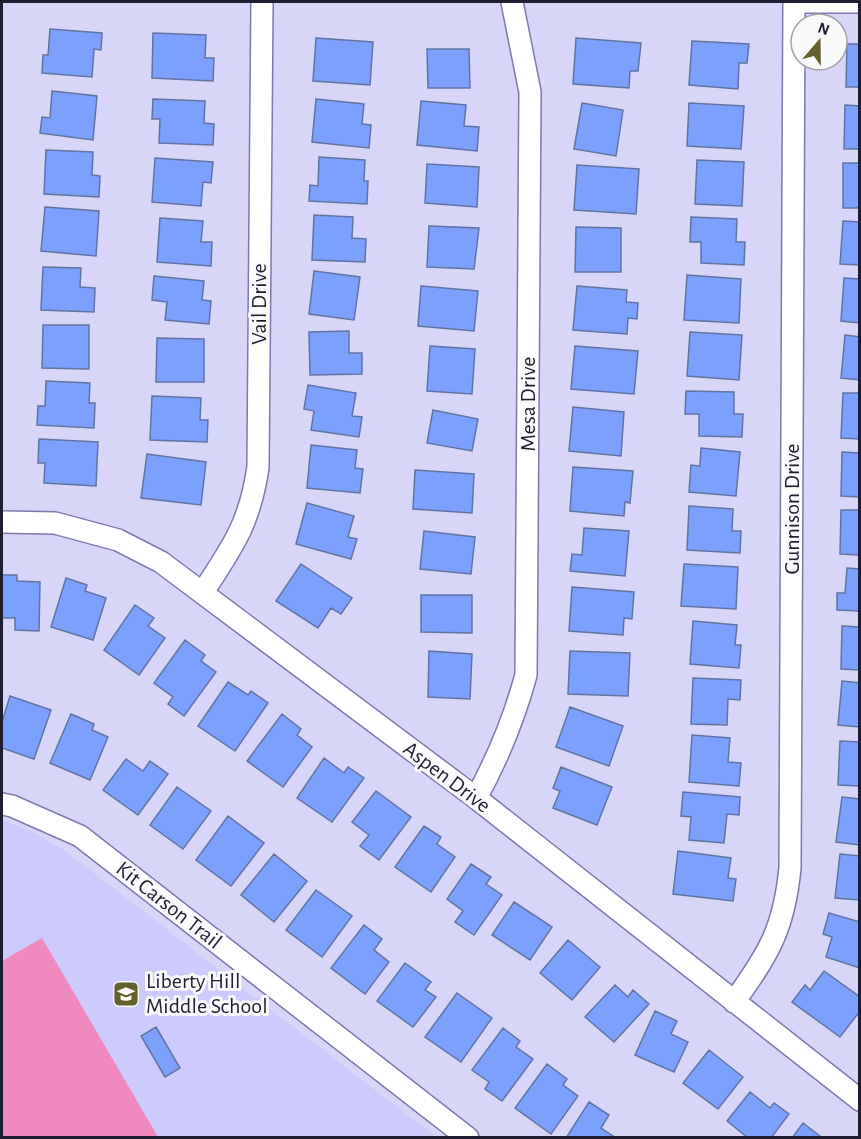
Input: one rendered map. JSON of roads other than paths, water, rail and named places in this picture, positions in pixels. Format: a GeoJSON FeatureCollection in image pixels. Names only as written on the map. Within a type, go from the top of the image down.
{"type":"FeatureCollection","features":[{"type":"Feature","properties":{"kind":"street","name":"Vail Drive"},"geometry":{"type":"LineString","coordinates":[[203,592],[238,537],[253,501],[258,467],[262,2]]}},
{"type":"Feature","properties":{"kind":"street","name":"Mesa Drive"},"geometry":{"type":"LineString","coordinates":[[476,798],[500,754],[515,717],[526,675],[530,92],[512,2]]}},
{"type":"Feature","properties":{"kind":"street"},"geometry":{"type":"LineString","coordinates":[[794,2],[860,2]]}},
{"type":"Feature","properties":{"kind":"street","name":"Gunnison Drive"},"geometry":{"type":"LineString","coordinates":[[734,1002],[763,961],[779,931],[787,899],[790,868],[794,2]]}},
{"type":"Feature","properties":{"kind":"street","name":"Aspen Drive"},"geometry":{"type":"LineString","coordinates":[[2,522],[55,523],[118,540],[160,562],[476,798],[860,1101]]}},
{"type":"Feature","properties":{"kind":"street","name":"Kit Carson Trail"},"geometry":{"type":"LineString","coordinates":[[2,804],[12,806],[80,836],[468,1137]]}},
{"type":"Feature","properties":{"kind":"place","name":"Liberty Hill Middle School"},"geometry":{"type":"Point","coordinates":[126,994]}}]}
